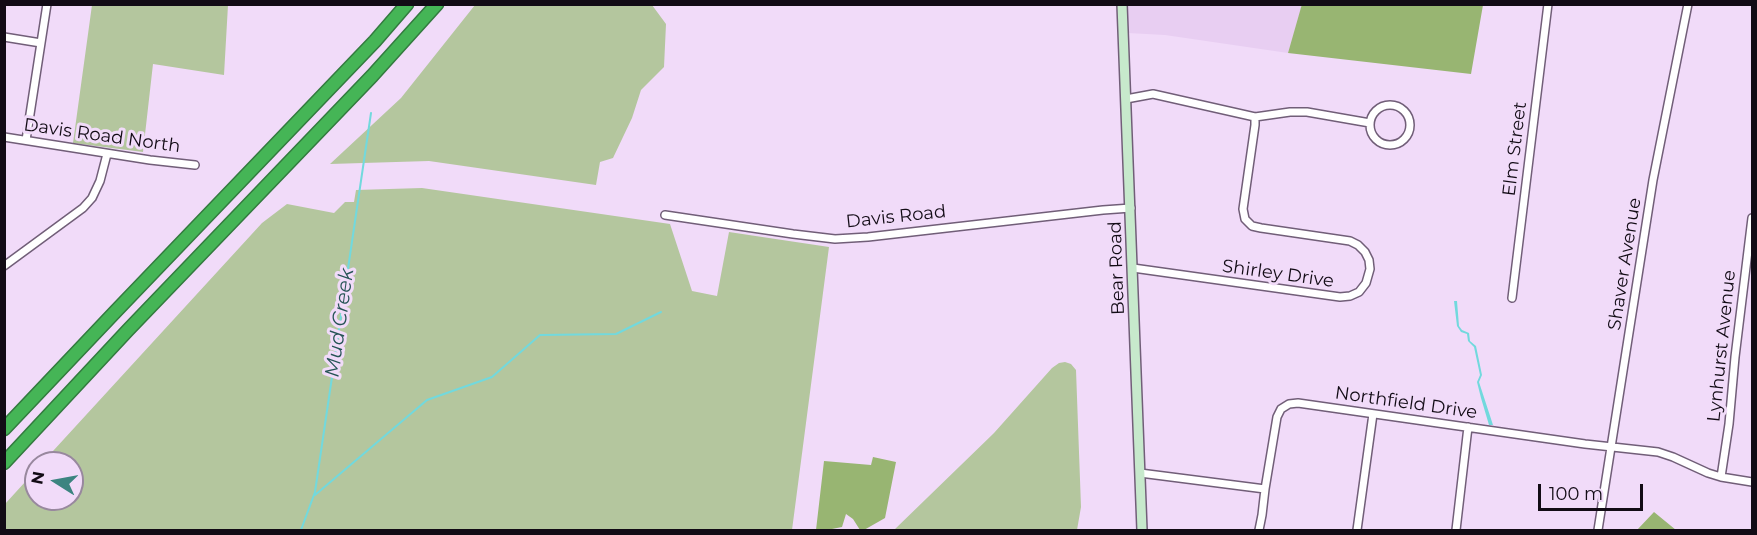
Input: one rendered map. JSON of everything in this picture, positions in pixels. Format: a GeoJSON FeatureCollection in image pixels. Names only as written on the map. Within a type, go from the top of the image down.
{"type":"FeatureCollection","features":[{"type":"Feature","properties":{"kind":"highway"},"geometry":{"type":"LineString","coordinates":[[4,429],[375,41],[407,4]]}},
{"type":"Feature","properties":{"kind":"highway"},"geometry":{"type":"LineString","coordinates":[[4,463],[372,76],[437,4]]}},
{"type":"Feature","properties":{"kind":"main road","name":"Bear Road"},"geometry":{"type":"LineString","coordinates":[[1122,4],[1142,531]]}},
{"type":"Feature","properties":{"kind":"street"},"geometry":{"type":"LineString","coordinates":[[26,140],[47,4]]}},
{"type":"Feature","properties":{"kind":"street","name":"Elm Street"},"geometry":{"type":"LineString","coordinates":[[1512,298],[1548,4]]}},
{"type":"Feature","properties":{"kind":"street","name":"Shaver Avenue"},"geometry":{"type":"LineString","coordinates":[[1598,531],[1653,180],[1688,4]]}},
{"type":"Feature","properties":{"kind":"street"},"geometry":{"type":"LineString","coordinates":[[4,37],[41,43]]}},
{"type":"Feature","properties":{"kind":"street"},"geometry":{"type":"LineString","coordinates":[[1126,99],[1153,94],[1255,117],[1307,112],[1370,123]]}},
{"type":"Feature","properties":{"kind":"street"},"geometry":{"type":"LineString","coordinates":[[1385,106],[1392,106],[1400,108],[1405,113],[1410,128],[1402,141],[1387,145],[1374,138],[1370,123],[1378,110],[1385,106]]}},
{"type":"Feature","properties":{"kind":"street","name":"Shirley Drive"},"geometry":{"type":"LineString","coordinates":[[1133,268],[1340,297],[1359,292],[1366,283],[1370,269],[1365,252],[1358,245],[1350,241],[1252,226],[1245,219],[1243,209],[1256,125],[1255,117]]}},
{"type":"Feature","properties":{"kind":"street","name":"Davis Road North"},"geometry":{"type":"LineString","coordinates":[[4,138],[195,165]]}},
{"type":"Feature","properties":{"kind":"street"},"geometry":{"type":"LineString","coordinates":[[4,266],[83,208],[92,198],[100,182],[107,154]]}},
{"type":"Feature","properties":{"kind":"street","name":"Davis Road"},"geometry":{"type":"LineString","coordinates":[[665,215],[835,239],[1131,208]]}},
{"type":"Feature","properties":{"kind":"street","name":"Lynhurst Avenue"},"geometry":{"type":"LineString","coordinates":[[1721,477],[1730,424],[1743,285],[1752,218]]}},
{"type":"Feature","properties":{"kind":"street"},"geometry":{"type":"LineString","coordinates":[[1743,285],[1752,287]]}},
{"type":"Feature","properties":{"kind":"street","name":"Northfield Drive"},"geometry":{"type":"LineString","coordinates":[[1265,489],[1277,417],[1281,409],[1289,404],[1298,403],[1658,452],[1673,456],[1708,473],[1752,482]]}},
{"type":"Feature","properties":{"kind":"street"},"geometry":{"type":"LineString","coordinates":[[1357,531],[1373,414]]}},
{"type":"Feature","properties":{"kind":"street"},"geometry":{"type":"LineString","coordinates":[[1456,531],[1468,427]]}},
{"type":"Feature","properties":{"kind":"street"},"geometry":{"type":"LineString","coordinates":[[1140,473],[1265,489],[1259,531]]}},
{"type":"Feature","properties":{"kind":"shaded area"},"geometry":{"type":"Polygon","coordinates":[[[1302,4],[1483,5],[1471,74],[1288,53],[1302,4]]]}},
{"type":"Feature","properties":{"kind":"shaded area"},"geometry":{"type":"Polygon","coordinates":[[[92,5],[228,5],[224,75],[153,64],[143,152],[73,143],[92,5]]]}},
{"type":"Feature","properties":{"kind":"shaded area"},"geometry":{"type":"Polygon","coordinates":[[[475,5],[652,5],[666,24],[664,67],[641,90],[632,118],[613,158],[600,162],[596,185],[429,161],[330,164],[401,98],[475,5]]]}},
{"type":"Feature","properties":{"kind":"shaded area"},"geometry":{"type":"Polygon","coordinates":[[[1127,5],[1302,5],[1288,53],[1165,35],[1128,33],[1127,5]]]}},
{"type":"Feature","properties":{"kind":"shaded area"},"geometry":{"type":"Polygon","coordinates":[[[422,188],[670,224],[692,291],[717,296],[729,232],[829,247],[792,530],[5,530],[5,504],[24,483],[24,511],[84,511],[84,451],[53,451],[262,223],[287,204],[334,213],[345,202],[354,202],[356,190],[422,188]]]}},
{"type":"Feature","properties":{"kind":"shaded area"},"geometry":{"type":"Polygon","coordinates":[[[1454,301],[1457,301],[1459,326],[1469,333],[1470,341],[1476,346],[1482,375],[1479,382],[1493,425],[1489,425],[1477,382],[1480,375],[1474,347],[1468,341],[1467,334],[1461,332],[1457,326],[1454,301]]]}},
{"type":"Feature","properties":{"kind":"shaded area"},"geometry":{"type":"Polygon","coordinates":[[[1065,362],[1071,364],[1076,370],[1081,507],[1077,530],[894,530],[994,433],[1052,368],[1065,362]]]}},
{"type":"Feature","properties":{"kind":"shaded area"},"geometry":{"type":"Polygon","coordinates":[[[873,457],[896,462],[885,518],[860,530],[853,519],[846,514],[842,527],[833,530],[816,530],[824,461],[871,465],[873,457]]]}},
{"type":"Feature","properties":{"kind":"shaded area"},"geometry":{"type":"Polygon","coordinates":[[[1654,512],[1676,530],[1637,530],[1654,512]]]}},
{"type":"Feature","properties":{"kind":"waterway","name":"Mud Creek"},"geometry":{"type":"LineString","coordinates":[[301,530],[315,492],[371,113]]}},
{"type":"Feature","properties":{"kind":"waterway"},"geometry":{"type":"LineString","coordinates":[[315,495],[427,400],[492,377],[540,335],[616,334],[661,312]]}}]}
